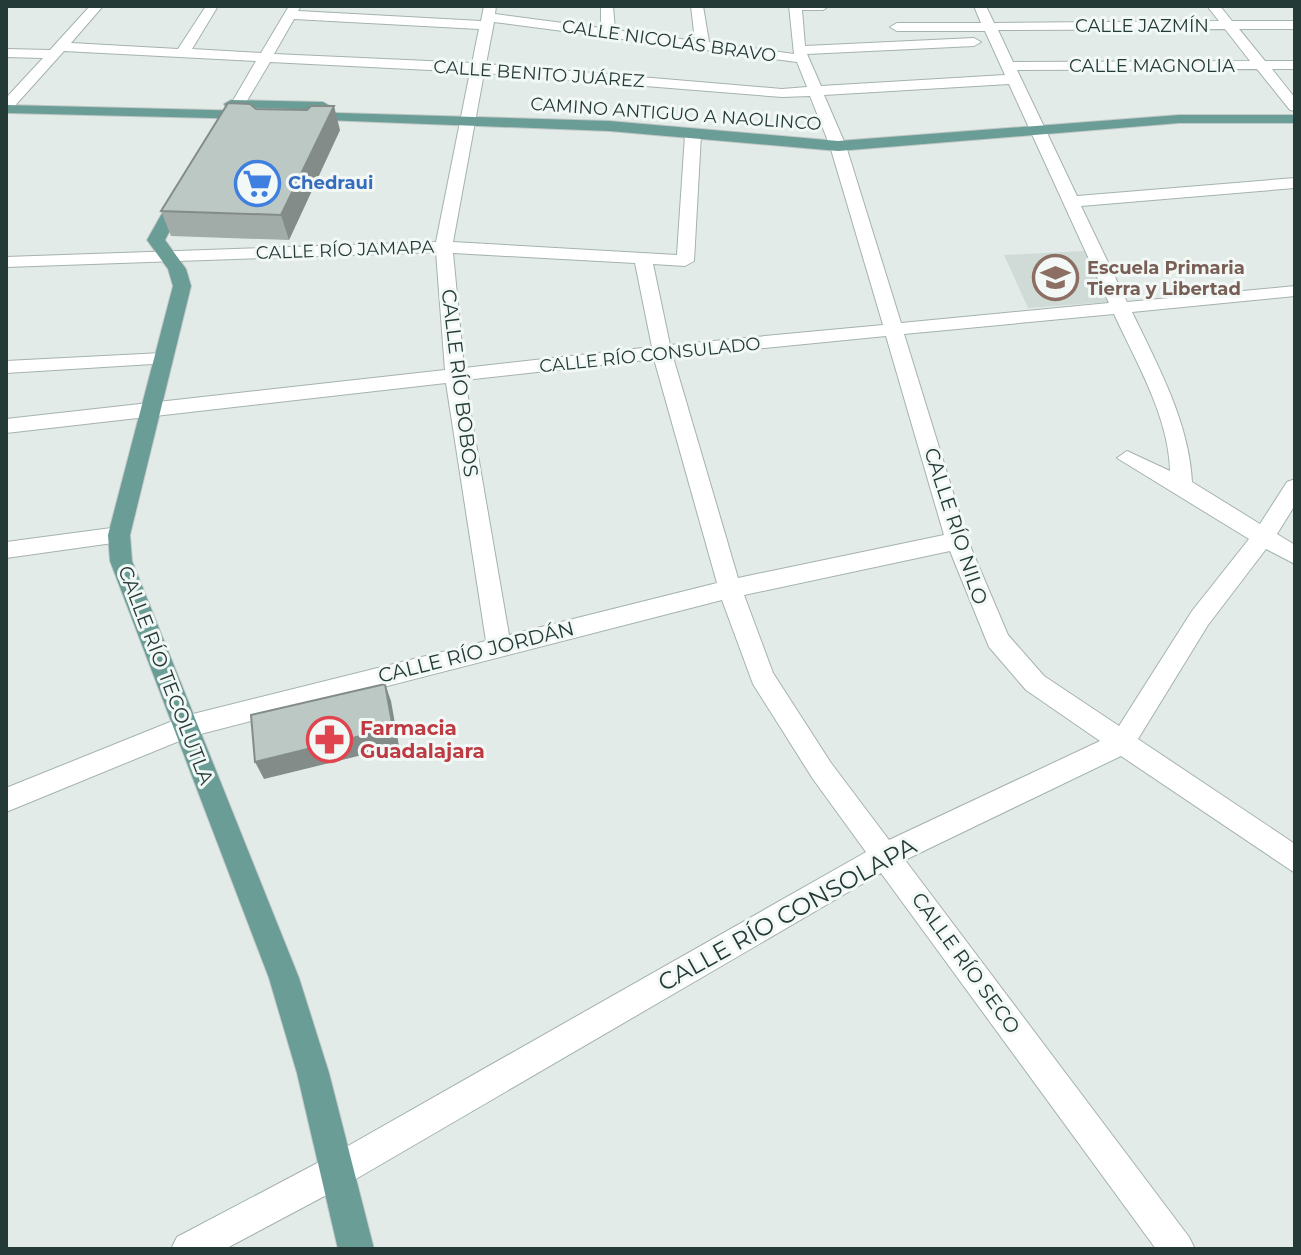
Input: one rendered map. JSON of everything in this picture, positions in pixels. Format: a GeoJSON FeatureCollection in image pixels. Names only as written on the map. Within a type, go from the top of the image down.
{"type":"FeatureCollection","features":[{"type":"Feature","properties":{"kind":"main road","name":"CAMINO ANTIGUO A NAOLINCO"},"geometry":{"type":"LineString","coordinates":[[8,103],[234,109],[274,116],[316,111],[620,116],[835,140]]}},
{"type":"Feature","properties":{"kind":"main road"},"geometry":{"type":"LineString","coordinates":[[215,140],[234,109]]}},
{"type":"Feature","properties":{"kind":"main road","name":"CAMINO ANTIGUO A NAOLINCO"},"geometry":{"type":"LineString","coordinates":[[1036,125],[1172,110],[1295,109]]}},
{"type":"Feature","properties":{"kind":"main road","name":"CAMINO ANTIGUO A NAOLINCO"},"geometry":{"type":"LineString","coordinates":[[468,115],[693,135],[835,140],[1036,125],[1179,119],[1295,119]]}},
{"type":"Feature","properties":{"kind":"main road","name":"CALLE RÍO TECOLUTLA"},"geometry":{"type":"LineString","coordinates":[[191,179],[156,240],[177,269],[182,286],[119,535],[121,561],[284,978],[313,1073],[356,1249]]}},
{"type":"Feature","properties":{"kind":"street"},"geometry":{"type":"LineString","coordinates":[[8,103],[60,51],[97,6]]}},
{"type":"Feature","properties":{"kind":"street"},"geometry":{"type":"LineString","coordinates":[[183,52],[212,6]]}},
{"type":"Feature","properties":{"kind":"street"},"geometry":{"type":"LineString","coordinates":[[607,6],[608,33]]}},
{"type":"Feature","properties":{"kind":"street"},"geometry":{"type":"LineString","coordinates":[[697,6],[703,46]]}},
{"type":"Feature","properties":{"kind":"street"},"geometry":{"type":"LineString","coordinates":[[795,6],[823,6]]}},
{"type":"Feature","properties":{"kind":"street","name":"CALLE RÍO NILO"},"geometry":{"type":"LineString","coordinates":[[795,6],[801,55],[835,140],[896,329],[957,541],[987,618],[1013,661],[1035,683],[1295,860]]}},
{"type":"Feature","properties":{"kind":"street"},"geometry":{"type":"LineString","coordinates":[[980,6],[1173,425],[1180,456],[1181,486]]}},
{"type":"Feature","properties":{"kind":"street"},"geometry":{"type":"LineString","coordinates":[[1213,6],[1295,109]]}},
{"type":"Feature","properties":{"kind":"street"},"geometry":{"type":"LineString","coordinates":[[234,109],[293,11]]}},
{"type":"Feature","properties":{"kind":"street","name":"CALLE NICOLÁS BRAVO"},"geometry":{"type":"LineString","coordinates":[[293,11],[488,16],[703,46],[801,55],[996,40]]}},
{"type":"Feature","properties":{"kind":"street","name":"CALLE RÍO BOBOS"},"geometry":{"type":"LineString","coordinates":[[488,16],[444,247],[455,377],[499,646]]}},
{"type":"Feature","properties":{"kind":"street","name":"CALLE JAZMÍN"},"geometry":{"type":"LineString","coordinates":[[897,27],[1295,25]]}},
{"type":"Feature","properties":{"kind":"street","name":"CALLE BENITO JUÁREZ"},"geometry":{"type":"LineString","coordinates":[[6,53],[183,52],[266,56],[478,68],[782,93],[1011,72]]}},
{"type":"Feature","properties":{"kind":"street","name":"CALLE MAGNOLIA"},"geometry":{"type":"LineString","coordinates":[[1011,72],[1295,65]]}},
{"type":"Feature","properties":{"kind":"street"},"geometry":{"type":"LineString","coordinates":[[295,127],[308,128],[316,111]]}},
{"type":"Feature","properties":{"kind":"street","name":"CALLE RÍO JAMAPA"},"geometry":{"type":"LineString","coordinates":[[6,262],[444,247],[685,261],[693,135]]}},
{"type":"Feature","properties":{"kind":"street"},"geometry":{"type":"LineString","coordinates":[[1070,202],[1295,183]]}},
{"type":"Feature","properties":{"kind":"street","name":"CALLE RÍO SECO"},"geometry":{"type":"LineString","coordinates":[[643,259],[662,352],[730,589],[762,677],[785,718],[1177,1249]]}},
{"type":"Feature","properties":{"kind":"street","name":"CALLE RÍO CONSULADO"},"geometry":{"type":"LineString","coordinates":[[6,426],[148,413],[662,352],[1295,291]]}},
{"type":"Feature","properties":{"kind":"street"},"geometry":{"type":"LineString","coordinates":[[6,367],[162,359]]}},
{"type":"Feature","properties":{"kind":"street"},"geometry":{"type":"LineString","coordinates":[[1127,458],[1181,486],[1295,556]]}},
{"type":"Feature","properties":{"kind":"street"},"geometry":{"type":"LineString","coordinates":[[1122,743],[1200,618],[1264,536],[1295,487]]}},
{"type":"Feature","properties":{"kind":"street"},"geometry":{"type":"LineString","coordinates":[[6,550],[119,535]]}},
{"type":"Feature","properties":{"kind":"street","name":"CALLE RÍO JORDÁN"},"geometry":{"type":"LineString","coordinates":[[6,800],[185,727],[730,589],[957,541]]}},
{"type":"Feature","properties":{"kind":"street","name":"CALLE RÍO CONSOLAPA"},"geometry":{"type":"LineString","coordinates":[[189,1249],[337,1171],[886,855],[1122,743]]}},
{"type":"Feature","properties":{"kind":"shaded area","name":"Escuela Primaria Tierra y Libertad"},"geometry":{"type":"Polygon","coordinates":[[[1084,251],[1109,302],[1028,308],[1004,255],[1084,251]]]}},
{"type":"Feature","properties":{"kind":"building","name":"Chedraui"},"geometry":{"type":"Polygon","coordinates":[[[228,103],[250,104],[256,109],[307,110],[311,106],[334,106],[281,215],[161,211],[228,103]]]}},
{"type":"Feature","properties":{"kind":"building"},"geometry":{"type":"Polygon","coordinates":[[[385,684],[393,728],[255,762],[251,715],[385,684]]]}},
{"type":"Feature","properties":{"kind":"place","name":"Chedraui"},"geometry":{"type":"Point","coordinates":[257,183]}},
{"type":"Feature","properties":{"kind":"place","name":"Escuela Primaria Tierra y Libertad"},"geometry":{"type":"Point","coordinates":[1056,278]}},
{"type":"Feature","properties":{"kind":"place","name":"Farmacia Guadalajara"},"geometry":{"type":"Point","coordinates":[329,739]}}]}
